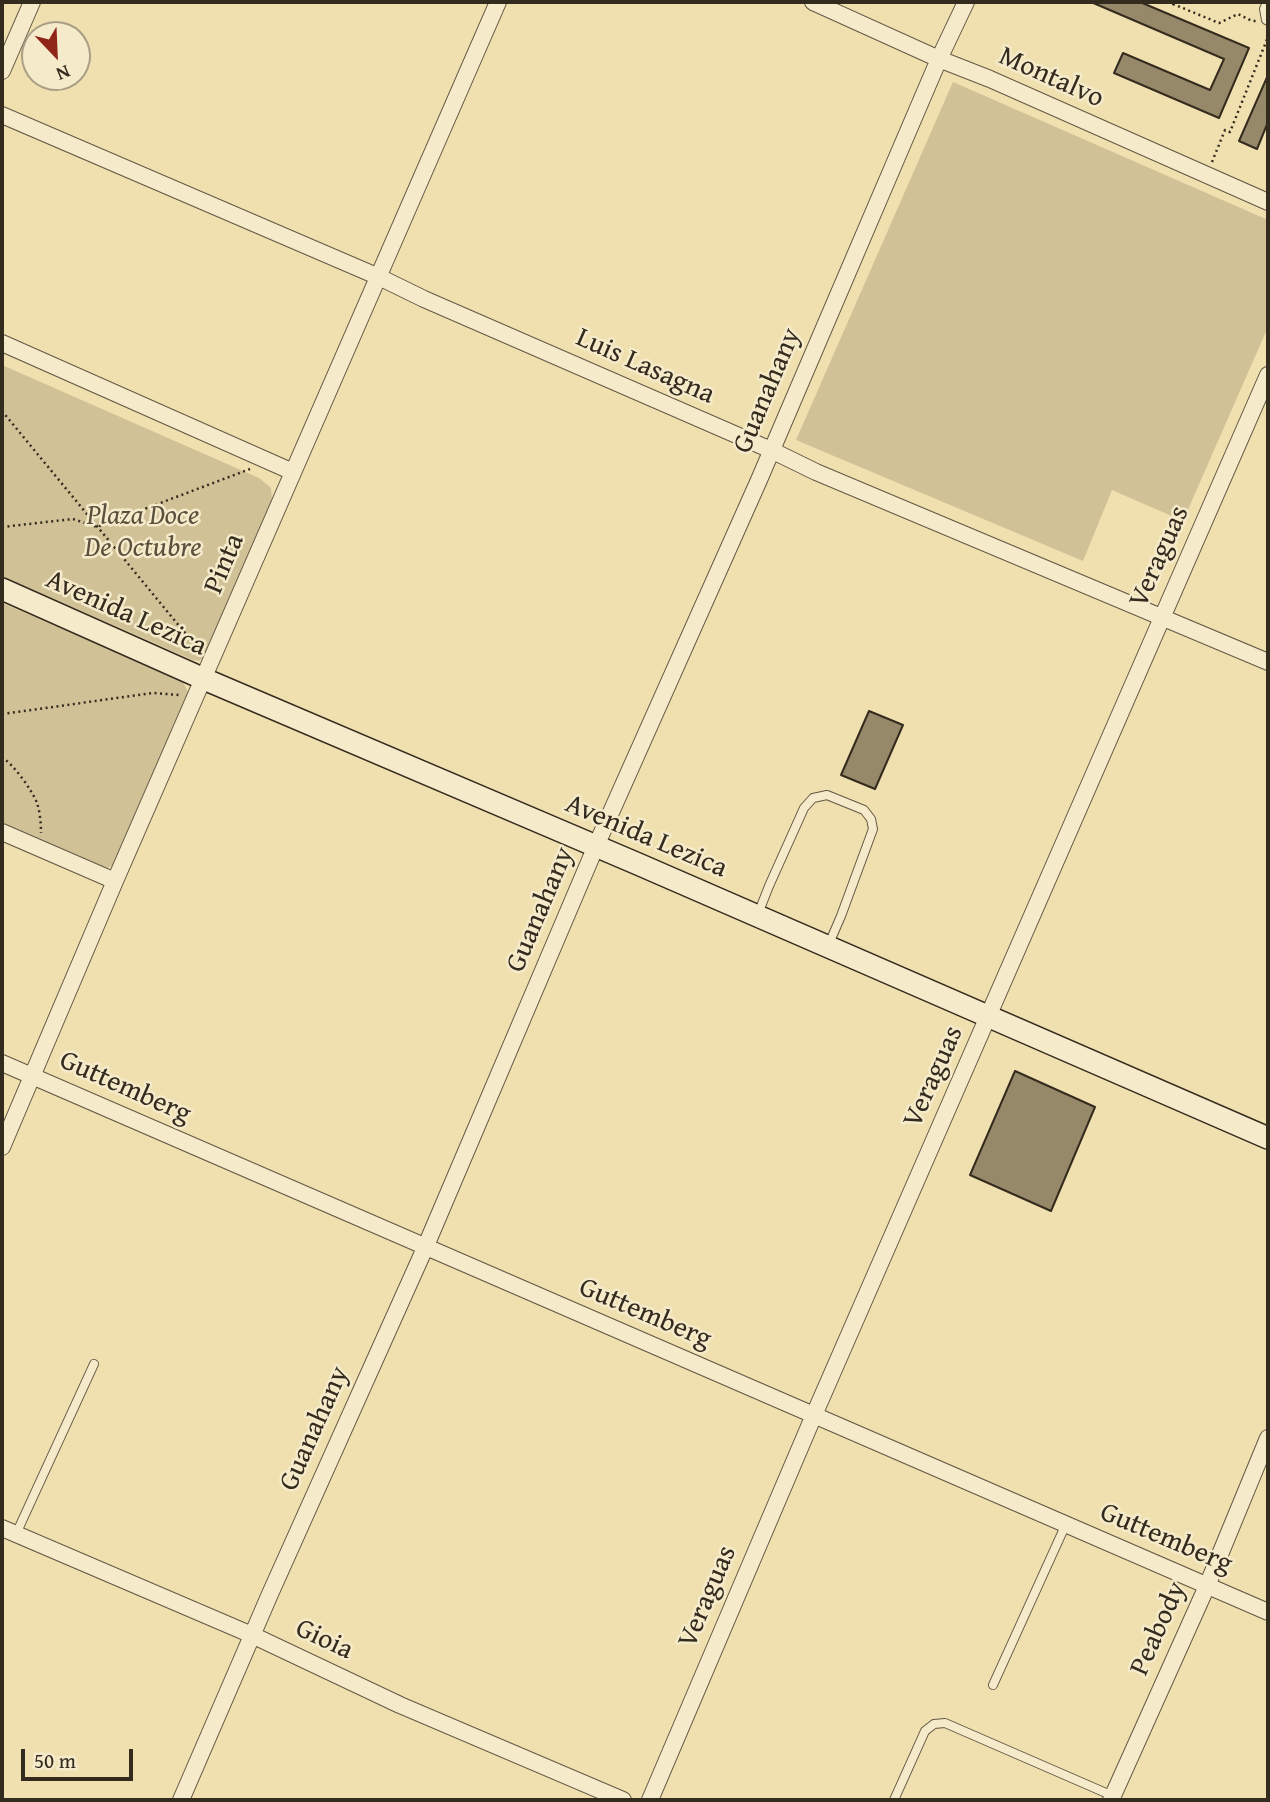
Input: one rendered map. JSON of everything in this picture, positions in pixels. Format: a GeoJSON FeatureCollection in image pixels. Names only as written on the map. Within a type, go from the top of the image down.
{"type":"FeatureCollection","features":[{"type":"Feature","properties":{"kind":"street"},"geometry":{"type":"LineString","coordinates":[[2,71],[32,2]]}},
{"type":"Feature","properties":{"kind":"street","name":"Pinta"},"geometry":{"type":"LineString","coordinates":[[2,1147],[498,2]]}},
{"type":"Feature","properties":{"kind":"street","name":"Montalvo"},"geometry":{"type":"LineString","coordinates":[[813,2],[1268,202]]}},
{"type":"Feature","properties":{"kind":"street","name":"Guanahany"},"geometry":{"type":"LineString","coordinates":[[181,1800],[425,1248],[596,846],[759,481],[939,59],[966,2]]}},
{"type":"Feature","properties":{"kind":"street","name":"Luis Lasagna"},"geometry":{"type":"LineString","coordinates":[[2,115],[379,277],[829,477],[1268,662]]}},
{"type":"Feature","properties":{"kind":"street"},"geometry":{"type":"LineString","coordinates":[[2,343],[293,472]]}},
{"type":"Feature","properties":{"kind":"street","name":"Veraguas"},"geometry":{"type":"LineString","coordinates":[[650,1800],[814,1415],[1268,375]]}},
{"type":"Feature","properties":{"kind":"street","name":"Avenida Lezica"},"geometry":{"type":"LineString","coordinates":[[2,590],[200,688],[596,846],[1268,1138]]}},
{"type":"Feature","properties":{"kind":"street"},"geometry":{"type":"LineString","coordinates":[[2,832],[115,881]]}},
{"type":"Feature","properties":{"kind":"street","name":"Guttemberg"},"geometry":{"type":"LineString","coordinates":[[2,1063],[1268,1612]]}},
{"type":"Feature","properties":{"kind":"street","name":"Peabody"},"geometry":{"type":"LineString","coordinates":[[1112,1798],[1207,1586],[1268,1438]]}},
{"type":"Feature","properties":{"kind":"street","name":"Gioia"},"geometry":{"type":"LineString","coordinates":[[9,1531],[252,1635],[400,1705],[623,1800]]}},
{"type":"Feature","properties":{"kind":"lane"},"geometry":{"type":"LineString","coordinates":[[1267,2],[1264,9],[1267,20]]}},
{"type":"Feature","properties":{"kind":"lane"},"geometry":{"type":"LineString","coordinates":[[758,916],[804,808],[813,799],[827,795],[864,810],[871,819],[873,829],[828,946]]}},
{"type":"Feature","properties":{"kind":"lane"},"geometry":{"type":"LineString","coordinates":[[9,1531],[94,1364]]}},
{"type":"Feature","properties":{"kind":"lane"},"geometry":{"type":"LineString","coordinates":[[993,1685],[1066,1524]]}},
{"type":"Feature","properties":{"kind":"lane"},"geometry":{"type":"LineString","coordinates":[[894,1800],[925,1731],[934,1724],[944,1723],[1112,1798]]}},
{"type":"Feature","properties":{"kind":"path"},"geometry":{"type":"LineString","coordinates":[[1167,2],[1219,23],[1238,13],[1252,21],[1267,20]]}},
{"type":"Feature","properties":{"kind":"path"},"geometry":{"type":"LineString","coordinates":[[1206,175],[1225,130],[1230,132],[1268,37]]}},
{"type":"Feature","properties":{"kind":"path"},"geometry":{"type":"LineString","coordinates":[[2,411],[190,639],[213,657]]}},
{"type":"Feature","properties":{"kind":"path"},"geometry":{"type":"LineString","coordinates":[[2,527],[73,519],[97,527],[269,462]]}},
{"type":"Feature","properties":{"kind":"path"},"geometry":{"type":"LineString","coordinates":[[2,714],[200,688]]}},
{"type":"Feature","properties":{"kind":"path"},"geometry":{"type":"LineString","coordinates":[[2,757],[24,781],[36,802],[43,850]]}},
{"type":"Feature","properties":{"kind":"green space"},"geometry":{"type":"Polygon","coordinates":[[[953,82],[1268,220],[1268,327],[1183,521],[1112,490],[1083,561],[796,440],[953,82]]]}},
{"type":"Feature","properties":{"kind":"green space","name":"Plaza Doce De Octubre"},"geometry":{"type":"Polygon","coordinates":[[[2,365],[259,478],[271,488],[272,500],[205,657],[199,661],[193,660],[2,576],[2,365]]]}},
{"type":"Feature","properties":{"kind":"green space","name":"Plaza Doce De Octubre"},"geometry":{"type":"Polygon","coordinates":[[[2,603],[182,680],[188,692],[188,700],[113,866],[95,867],[2,826],[2,603]]]}},
{"type":"Feature","properties":{"kind":"building"},"geometry":{"type":"Polygon","coordinates":[[[1091,2],[1140,2],[1249,48],[1219,118],[1114,73],[1123,53],[1210,90],[1224,59],[1091,2]]]}},
{"type":"Feature","properties":{"kind":"building"},"geometry":{"type":"Polygon","coordinates":[[[1268,75],[1268,122],[1257,149],[1239,141],[1268,75]]]}},
{"type":"Feature","properties":{"kind":"building"},"geometry":{"type":"Polygon","coordinates":[[[869,711],[903,725],[875,789],[841,775],[869,711]]]}},
{"type":"Feature","properties":{"kind":"building"},"geometry":{"type":"Polygon","coordinates":[[[1015,1071],[1095,1107],[1051,1211],[970,1175],[1015,1071]]]}}]}
